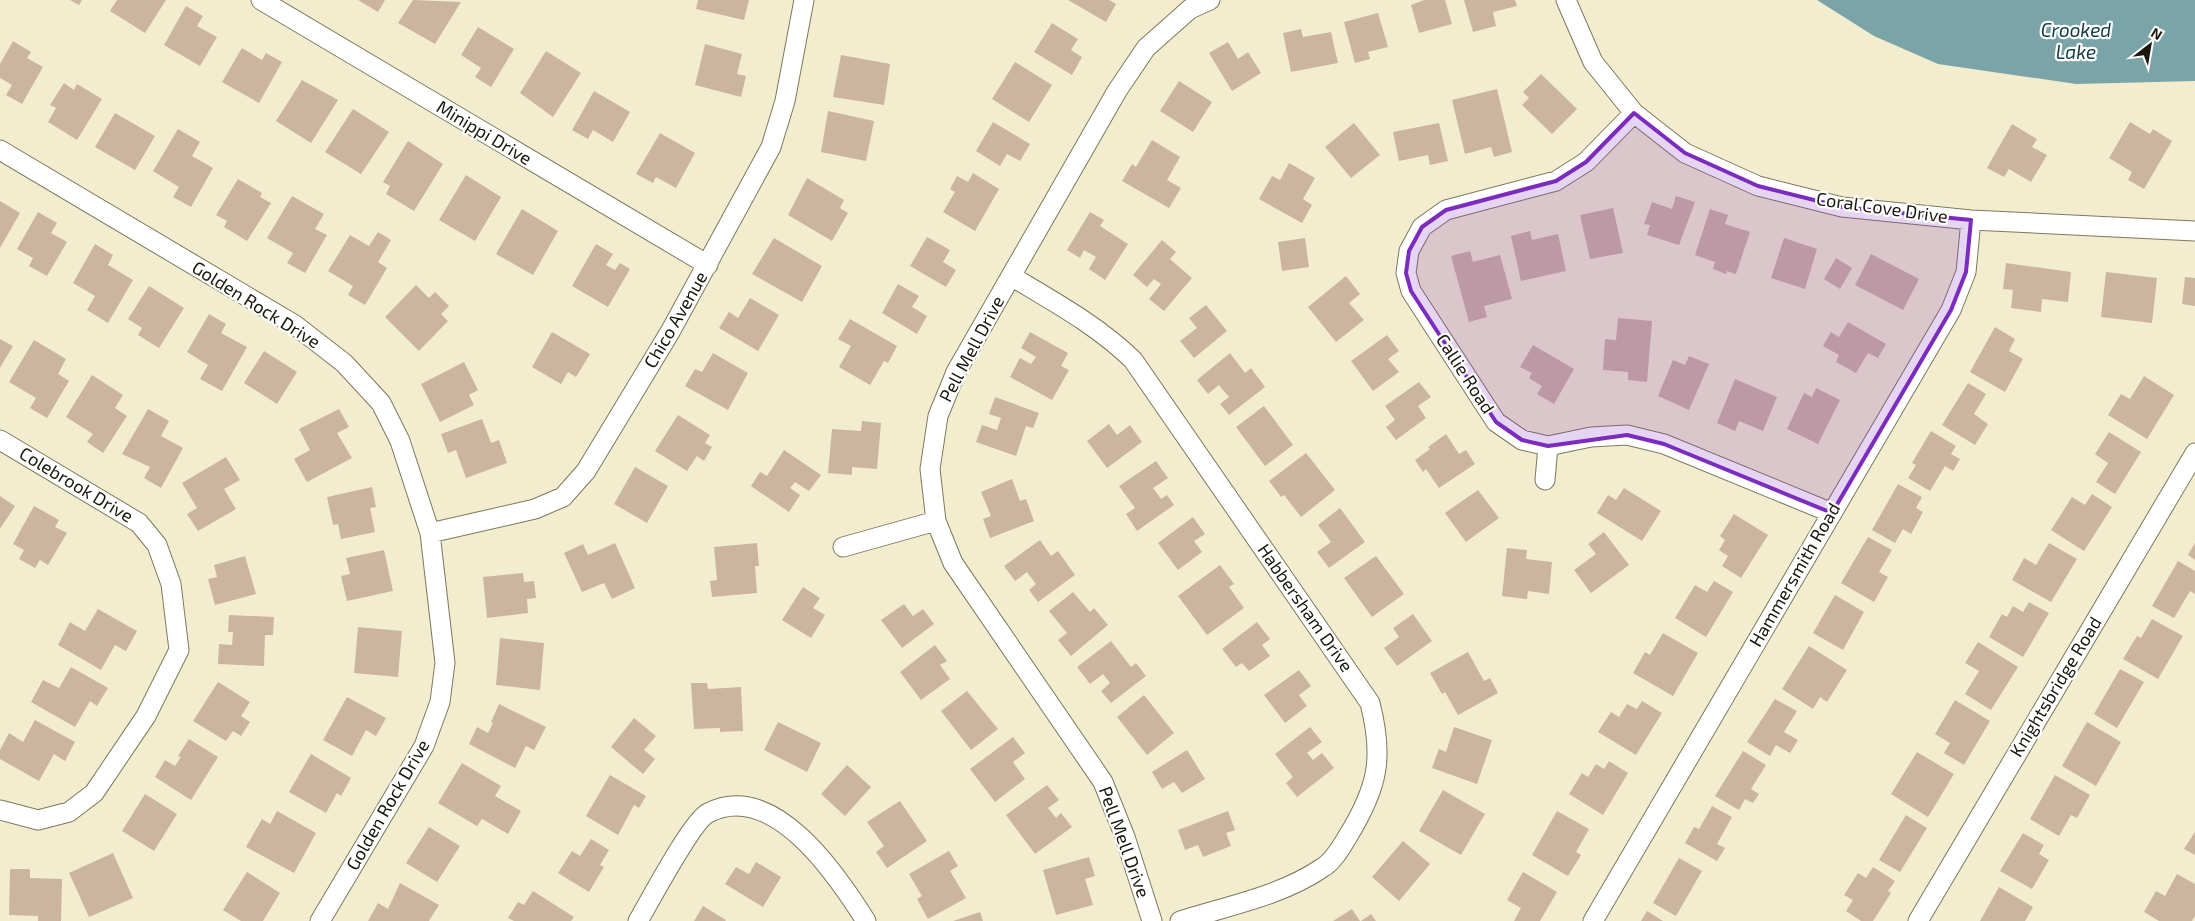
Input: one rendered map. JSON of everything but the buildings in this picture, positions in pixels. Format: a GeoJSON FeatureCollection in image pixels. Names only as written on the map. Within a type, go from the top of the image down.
{"type":"FeatureCollection","features":[{"type":"Feature","properties":{"kind":"street","name":"Minippi Drive"},"geometry":{"type":"LineString","coordinates":[[261,0],[708,265]]}},
{"type":"Feature","properties":{"kind":"street","name":"Chico Avenue"},"geometry":{"type":"LineString","coordinates":[[430,533],[535,509],[563,497],[586,471],[708,265],[771,147],[785,100],[804,0]]}},
{"type":"Feature","properties":{"kind":"street","name":"Pell Mell Drive"},"geometry":{"type":"LineString","coordinates":[[1152,921],[1125,837],[1103,782],[953,563],[936,521],[930,469],[938,416],[956,372],[1117,91],[1146,48],[1190,9],[1210,0]]}},
{"type":"Feature","properties":{"kind":"street","name":"Coral Cove Drive"},"geometry":{"type":"LineString","coordinates":[[1566,0],[1593,62],[1634,113],[1685,153],[1758,186],[1842,207],[1971,220],[2195,231]]}},
{"type":"Feature","properties":{"kind":"street","name":"Callie Road"},"geometry":{"type":"LineString","coordinates":[[1634,113],[1586,162],[1556,181],[1446,210],[1422,228],[1408,251],[1406,273],[1410,291],[1496,422],[1522,440],[1548,446],[1591,437],[1627,434],[1664,444],[1832,513]]}},
{"type":"Feature","properties":{"kind":"street","name":"Golden Rock Drive"},"geometry":{"type":"LineString","coordinates":[[0,150],[295,325],[344,363],[380,403],[400,442],[430,533],[445,663],[440,702],[424,746],[320,921]]}},
{"type":"Feature","properties":{"kind":"street","name":"Hammersmith Road"},"geometry":{"type":"LineString","coordinates":[[1592,921],[1951,310],[1966,272],[1971,220]]}},
{"type":"Feature","properties":{"kind":"street","name":"Habbersham Drive"},"geometry":{"type":"LineString","coordinates":[[1011,276],[1088,322],[1110,338],[1133,360],[1370,703],[1378,734],[1376,772],[1365,808],[1343,845],[1324,868],[1289,886],[1180,921]]}},
{"type":"Feature","properties":{"kind":"street","name":"Colebrook Drive"},"geometry":{"type":"LineString","coordinates":[[0,440],[139,523],[157,546],[171,584],[179,650],[146,716],[94,793],[69,812],[38,820],[0,810]]}},
{"type":"Feature","properties":{"kind":"street"},"geometry":{"type":"LineString","coordinates":[[1545,480],[1548,446]]}},
{"type":"Feature","properties":{"kind":"street","name":"Knightsbridge Road"},"geometry":{"type":"LineString","coordinates":[[1918,921],[2195,453]]}},
{"type":"Feature","properties":{"kind":"street"},"geometry":{"type":"LineString","coordinates":[[843,547],[936,521]]}},
{"type":"Feature","properties":{"kind":"street"},"geometry":{"type":"LineString","coordinates":[[638,921],[689,834],[707,813],[736,804],[762,810],[792,830],[837,875],[866,921]]}},
{"type":"Feature","properties":{"kind":"highlighted area"},"geometry":{"type":"Polygon","coordinates":[[[1634,113],[1685,153],[1758,186],[1842,207],[1971,220],[1966,272],[1951,310],[1832,513],[1664,444],[1627,435],[1548,446],[1522,440],[1496,422],[1411,291],[1406,273],[1409,251],[1422,227],[1446,210],[1556,181],[1586,162],[1634,113]]]}},
{"type":"Feature","properties":{"kind":"water","name":"Crooked Lake"},"geometry":{"type":"Polygon","coordinates":[[[1817,0],[2195,0],[2195,81],[2076,84],[1938,64],[1874,36],[1817,0]]]}}]}
